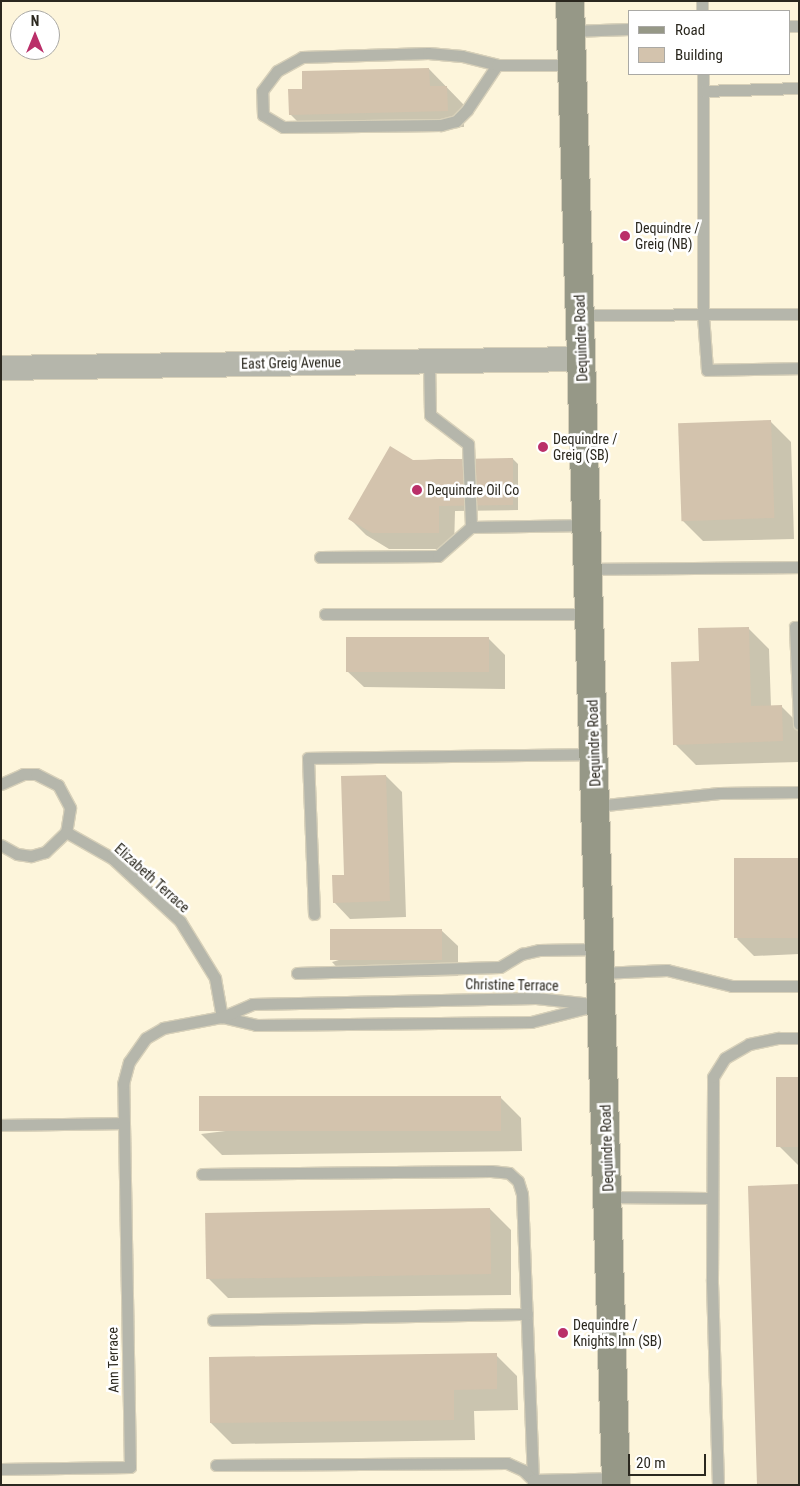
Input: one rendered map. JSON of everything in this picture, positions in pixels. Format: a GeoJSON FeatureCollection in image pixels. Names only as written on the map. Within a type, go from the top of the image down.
{"type":"FeatureCollection","features":[{"type":"Feature","properties":{"kind":"main road","name":"Dequindre Road"},"geometry":{"type":"LineString","coordinates":[[570,1],[616,1481]]}},
{"type":"Feature","properties":{"kind":"street","name":"East Greig Avenue"},"geometry":{"type":"LineString","coordinates":[[1,368],[582,359]]}},
{"type":"Feature","properties":{"kind":"lane"},"geometry":{"type":"LineString","coordinates":[[571,31],[628,30]]}},
{"type":"Feature","properties":{"kind":"lane"},"geometry":{"type":"LineString","coordinates":[[497,65],[467,110],[456,121],[441,125],[283,127],[263,115],[262,90],[277,71],[302,57],[428,53],[462,56],[497,65],[572,65]]}},
{"type":"Feature","properties":{"kind":"lane"},"geometry":{"type":"LineString","coordinates":[[703,75],[703,314],[707,370],[799,368]]}},
{"type":"Feature","properties":{"kind":"lane"},"geometry":{"type":"LineString","coordinates":[[703,91],[799,88]]}},
{"type":"Feature","properties":{"kind":"lane"},"geometry":{"type":"LineString","coordinates":[[580,315],[799,314]]}},
{"type":"Feature","properties":{"kind":"lane"},"geometry":{"type":"LineString","coordinates":[[429,361],[430,414],[468,444],[471,527]]}},
{"type":"Feature","properties":{"kind":"lane"},"geometry":{"type":"LineString","coordinates":[[320,557],[438,556],[471,527],[586,525]]}},
{"type":"Feature","properties":{"kind":"lane"},"geometry":{"type":"LineString","coordinates":[[588,569],[799,567]]}},
{"type":"Feature","properties":{"kind":"lane"},"geometry":{"type":"LineString","coordinates":[[324,614],[589,614]]}},
{"type":"Feature","properties":{"kind":"lane"},"geometry":{"type":"LineString","coordinates":[[799,627],[795,627],[799,724]]}},
{"type":"Feature","properties":{"kind":"lane"},"geometry":{"type":"LineString","coordinates":[[314,914],[308,758],[594,754]]}},
{"type":"Feature","properties":{"kind":"lane"},"geometry":{"type":"LineString","coordinates":[[1,784],[22,774],[36,774],[58,785],[70,808],[66,832],[45,852],[31,856],[17,854],[1,844]]}},
{"type":"Feature","properties":{"kind":"lane"},"geometry":{"type":"LineString","coordinates":[[596,806],[719,793],[799,792]]}},
{"type":"Feature","properties":{"kind":"lane","name":"Elizabeth Terrace"},"geometry":{"type":"LineString","coordinates":[[66,832],[112,858],[180,921],[215,978],[222,1017]]}},
{"type":"Feature","properties":{"kind":"lane"},"geometry":{"type":"LineString","coordinates":[[297,973],[500,967],[522,954],[539,950],[667,970],[732,986],[799,986]]}},
{"type":"Feature","properties":{"kind":"lane","name":"Christine Terrace"},"geometry":{"type":"LineString","coordinates":[[122,1123],[123,1084],[129,1062],[137,1047],[163,1028],[222,1017],[252,1004],[536,998],[601,1004]]}},
{"type":"Feature","properties":{"kind":"lane","name":"Christine Terrace"},"geometry":{"type":"LineString","coordinates":[[222,1017],[256,1025],[531,1022],[601,1004]]}},
{"type":"Feature","properties":{"kind":"lane"},"geometry":{"type":"LineString","coordinates":[[718,1485],[712,1198],[713,1077],[725,1058],[749,1044],[778,1038],[799,1038]]}},
{"type":"Feature","properties":{"kind":"lane"},"geometry":{"type":"LineString","coordinates":[[1,1125],[122,1123]]}},
{"type":"Feature","properties":{"kind":"lane","name":"Ann Terrace"},"geometry":{"type":"LineString","coordinates":[[1,1469],[130,1467],[122,1123]]}},
{"type":"Feature","properties":{"kind":"lane"},"geometry":{"type":"LineString","coordinates":[[202,1174],[509,1173],[518,1181],[522,1194],[528,1314],[533,1482]]}},
{"type":"Feature","properties":{"kind":"lane"},"geometry":{"type":"LineString","coordinates":[[608,1197],[712,1198]]}},
{"type":"Feature","properties":{"kind":"lane"},"geometry":{"type":"LineString","coordinates":[[213,1320],[528,1314]]}},
{"type":"Feature","properties":{"kind":"lane"},"geometry":{"type":"LineString","coordinates":[[216,1465],[507,1463],[523,1470],[533,1482]]}},
{"type":"Feature","properties":{"kind":"lane"},"geometry":{"type":"LineString","coordinates":[[533,1482],[616,1481]]}},
{"type":"Feature","properties":{"kind":"building"},"geometry":{"type":"Polygon","coordinates":[[[429,68],[430,86],[447,86],[448,111],[289,115],[288,89],[302,89],[302,71],[429,68]]]}},
{"type":"Feature","properties":{"kind":"building"},"geometry":{"type":"Polygon","coordinates":[[[771,420],[774,518],[681,521],[678,423],[771,420]]]}},
{"type":"Feature","properties":{"kind":"building"},"geometry":{"type":"Polygon","coordinates":[[[390,446],[413,460],[513,458],[513,505],[439,506],[439,533],[372,533],[348,519],[390,446]]]}},
{"type":"Feature","properties":{"kind":"building"},"geometry":{"type":"Polygon","coordinates":[[[749,627],[751,706],[782,705],[783,741],[673,745],[671,662],[699,661],[698,628],[749,627]]]}},
{"type":"Feature","properties":{"kind":"building"},"geometry":{"type":"Polygon","coordinates":[[[346,637],[489,637],[489,672],[346,672],[346,637]]]}},
{"type":"Feature","properties":{"kind":"building"},"geometry":{"type":"Polygon","coordinates":[[[386,775],[390,901],[333,903],[332,875],[344,875],[341,776],[386,775]]]}},
{"type":"Feature","properties":{"kind":"building"},"geometry":{"type":"Polygon","coordinates":[[[734,858],[799,858],[799,938],[734,938],[734,858]]]}},
{"type":"Feature","properties":{"kind":"building"},"geometry":{"type":"Polygon","coordinates":[[[330,929],[442,929],[442,960],[330,960],[330,929]]]}},
{"type":"Feature","properties":{"kind":"building"},"geometry":{"type":"Polygon","coordinates":[[[776,1077],[799,1077],[799,1147],[776,1147],[776,1077]]]}},
{"type":"Feature","properties":{"kind":"building"},"geometry":{"type":"Polygon","coordinates":[[[199,1096],[501,1096],[501,1131],[199,1131],[199,1096]]]}},
{"type":"Feature","properties":{"kind":"building"},"geometry":{"type":"Polygon","coordinates":[[[799,1184],[799,1485],[757,1485],[748,1186],[799,1184]]]}},
{"type":"Feature","properties":{"kind":"building"},"geometry":{"type":"Polygon","coordinates":[[[490,1208],[491,1274],[206,1279],[205,1213],[490,1208]]]}},
{"type":"Feature","properties":{"kind":"building"},"geometry":{"type":"Polygon","coordinates":[[[497,1353],[497,1389],[454,1390],[454,1420],[210,1423],[209,1357],[497,1353]]]}},
{"type":"Feature","properties":{"kind":"place","name":"Dequindre / Greig (NB)"},"geometry":{"type":"Point","coordinates":[625,236]}},
{"type":"Feature","properties":{"kind":"place","name":"Dequindre / Greig (SB)"},"geometry":{"type":"Point","coordinates":[543,447]}},
{"type":"Feature","properties":{"kind":"place","name":"Dequindre Oil Co"},"geometry":{"type":"Point","coordinates":[417,490]}},
{"type":"Feature","properties":{"kind":"place","name":"Dequindre / Knights Inn (SB)"},"geometry":{"type":"Point","coordinates":[563,1333]}}]}
